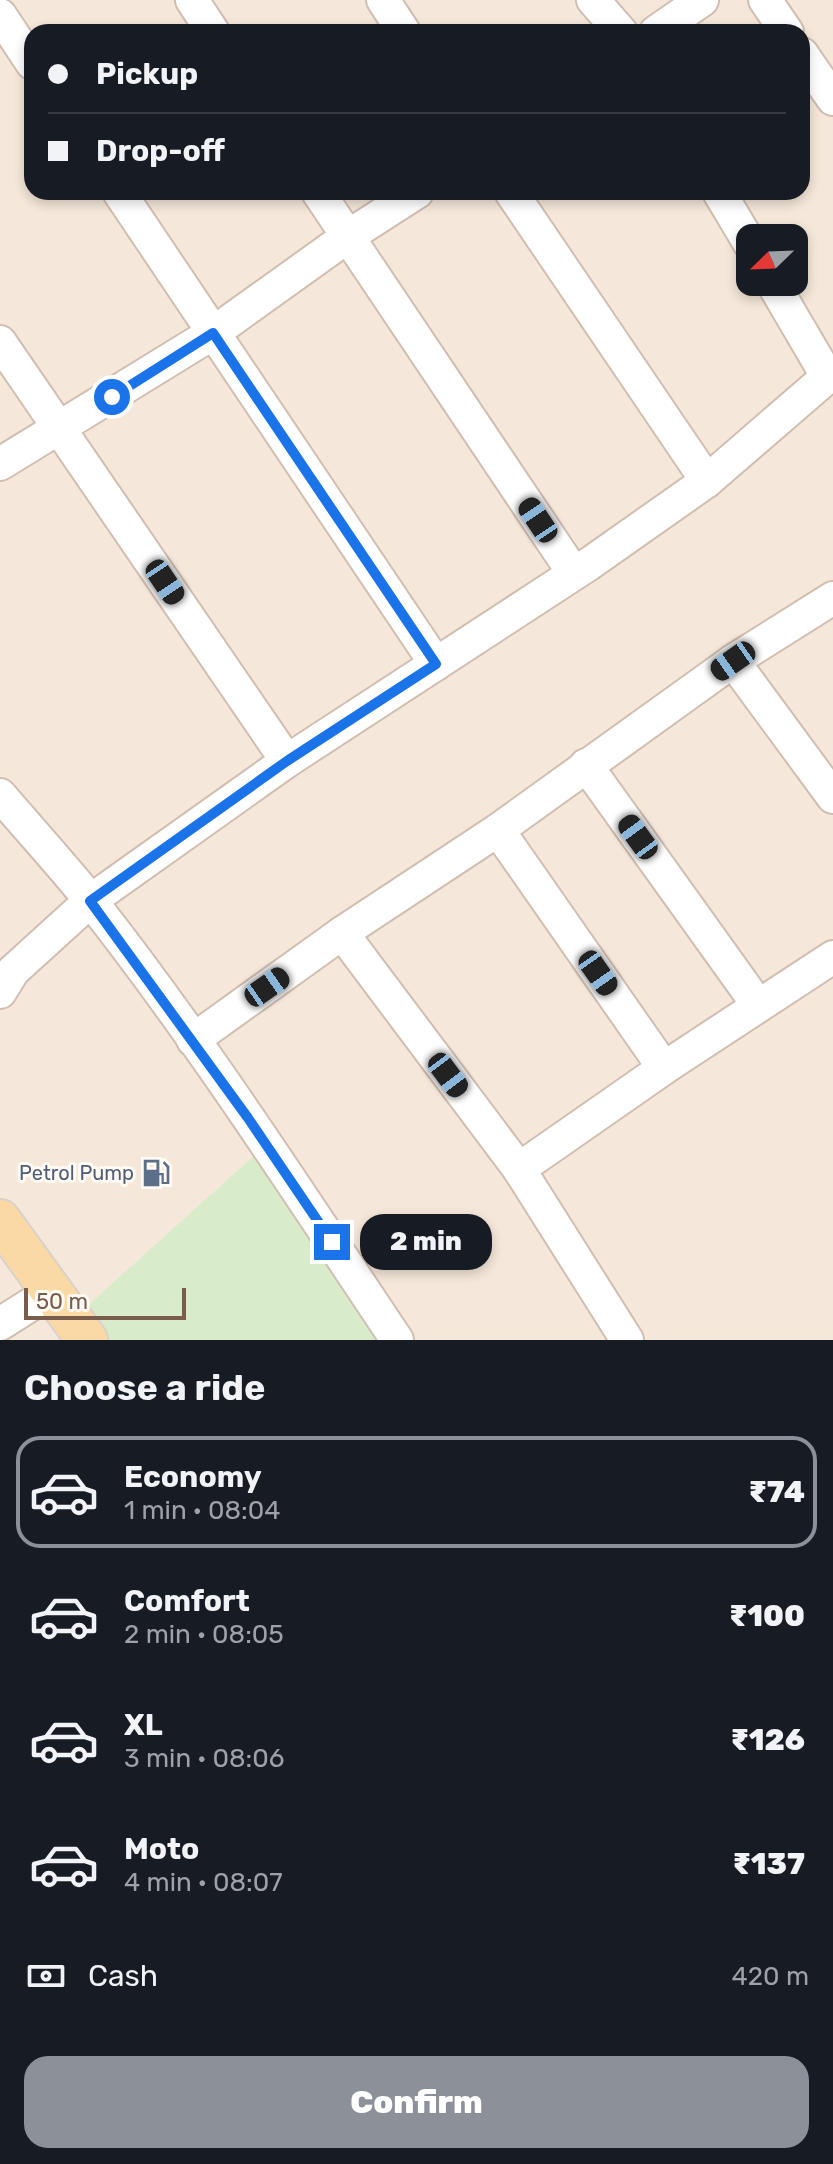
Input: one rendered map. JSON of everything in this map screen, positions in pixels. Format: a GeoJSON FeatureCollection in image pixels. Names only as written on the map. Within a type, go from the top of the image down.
{"type":"FeatureCollection","features":[{"type":"Feature","properties":{"kind":"main road"},"geometry":{"type":"LineString","coordinates":[[3,1216],[87,1340]]}},
{"type":"Feature","properties":{"kind":"street"},"geometry":{"type":"LineString","coordinates":[[192,0],[208,24]]}},
{"type":"Feature","properties":{"kind":"street"},"geometry":{"type":"LineString","coordinates":[[383,0],[399,24]]}},
{"type":"Feature","properties":{"kind":"street"},"geometry":{"type":"LineString","coordinates":[[593,0],[614,24]]}},
{"type":"Feature","properties":{"kind":"street"},"geometry":{"type":"LineString","coordinates":[[668,24],[702,0]]}},
{"type":"Feature","properties":{"kind":"street"},"geometry":{"type":"LineString","coordinates":[[765,0],[782,24]]}},
{"type":"Feature","properties":{"kind":"street"},"geometry":{"type":"LineString","coordinates":[[0,15],[24,51]]}},
{"type":"Feature","properties":{"kind":"street"},"geometry":{"type":"LineString","coordinates":[[810,66],[833,99]]}},
{"type":"Feature","properties":{"kind":"street"},"geometry":{"type":"LineString","coordinates":[[124,200],[436,664]]}},
{"type":"Feature","properties":{"kind":"street"},"geometry":{"type":"LineString","coordinates":[[323,200],[573,572]]}},
{"type":"Feature","properties":{"kind":"street"},"geometry":{"type":"LineString","coordinates":[[0,464],[213,333],[347,237],[405,200]]}},
{"type":"Feature","properties":{"kind":"street"},"geometry":{"type":"LineString","coordinates":[[516,200],[707,481]]}},
{"type":"Feature","properties":{"kind":"street"},"geometry":{"type":"LineString","coordinates":[[724,200],[738,224]]}},
{"type":"Feature","properties":{"kind":"street"},"geometry":{"type":"LineString","coordinates":[[4,978],[90,901],[287,761],[707,481],[830,374],[781,296]]}},
{"type":"Feature","properties":{"kind":"street"},"geometry":{"type":"LineString","coordinates":[[0,342],[287,761]]}},
{"type":"Feature","properties":{"kind":"street"},"geometry":{"type":"LineString","coordinates":[[193,1040],[342,933],[498,830],[733,661],[833,598]]}},
{"type":"Feature","properties":{"kind":"street"},"geometry":{"type":"LineString","coordinates":[[733,661],[833,797]]}},
{"type":"Feature","properties":{"kind":"street"},"geometry":{"type":"LineString","coordinates":[[586,765],[758,1005]]}},
{"type":"Feature","properties":{"kind":"street"},"geometry":{"type":"LineString","coordinates":[[0,795],[90,901],[193,1040],[397,1340]]}},
{"type":"Feature","properties":{"kind":"street"},"geometry":{"type":"LineString","coordinates":[[498,830],[664,1068]]}},
{"type":"Feature","properties":{"kind":"street"},"geometry":{"type":"LineString","coordinates":[[342,933],[519,1169],[627,1340]]}},
{"type":"Feature","properties":{"kind":"street"},"geometry":{"type":"LineString","coordinates":[[519,1169],[664,1068],[833,957]]}},
{"type":"Feature","properties":{"kind":"street"},"geometry":{"type":"LineString","coordinates":[[0,1324],[52,1291]]}},
{"type":"Feature","properties":{"kind":"shaded area"},"geometry":{"type":"Polygon","coordinates":[[[0,0],[833,0],[833,1340],[0,1340],[0,0]]]}},
{"type":"Feature","properties":{"kind":"green space"},"geometry":{"type":"Polygon","coordinates":[[[266,1145],[398,1340],[89,1340],[74,1318],[266,1145]]]}},
{"type":"Feature","properties":{"kind":"place","name":"Petrol Pump"},"geometry":{"type":"Point","coordinates":[156,1173]}},
{"type":"Feature","properties":{"kind":"route"},"geometry":{"type":"LineString","coordinates":[[112,397],[213,333],[436,664],[287,761],[90,901],[193,1040],[332,1242]]}}]}
